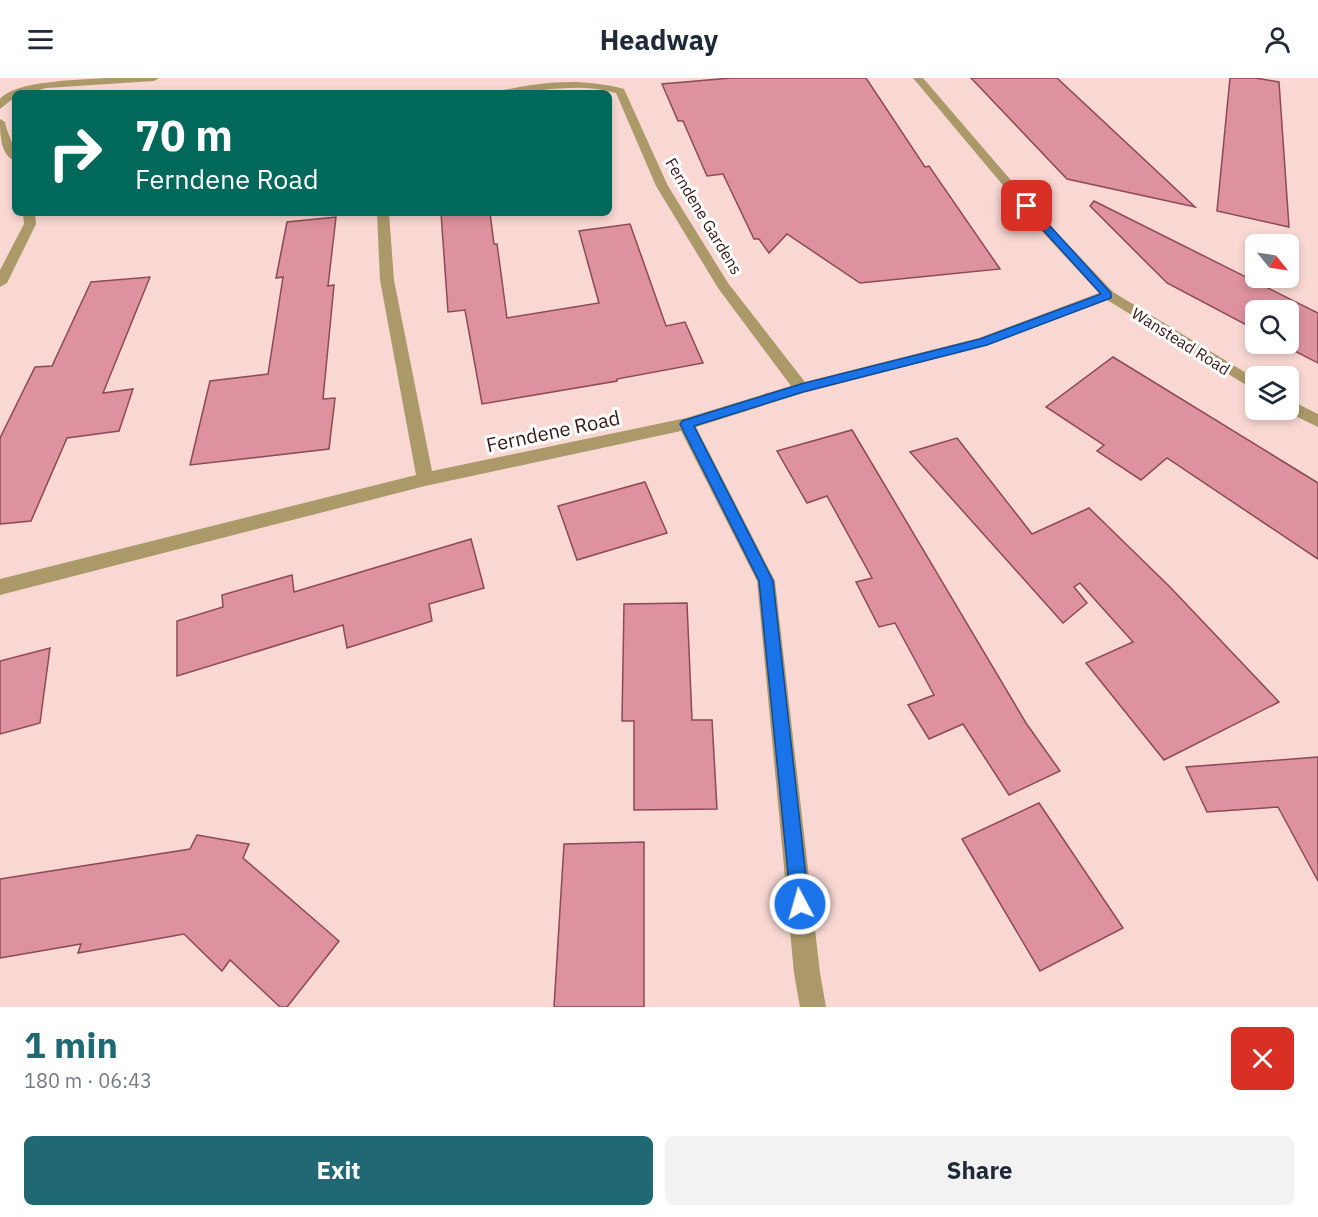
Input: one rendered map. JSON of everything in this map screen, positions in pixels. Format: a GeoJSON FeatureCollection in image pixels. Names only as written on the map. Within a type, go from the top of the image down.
{"type":"FeatureCollection","features":[{"type":"Feature","properties":{"kind":"street"},"geometry":{"type":"LineString","coordinates":[[27,90],[46,85],[154,78]]}},
{"type":"Feature","properties":{"kind":"street","name":"Wanstead Road"},"geometry":{"type":"LineString","coordinates":[[918,78],[1041,224],[1108,295],[1245,379]]}},
{"type":"Feature","properties":{"kind":"street","name":"Ferndene Gardens"},"geometry":{"type":"LineString","coordinates":[[527,90],[589,82],[607,84],[620,91],[662,186],[723,285],[801,388]]}},
{"type":"Feature","properties":{"kind":"street"},"geometry":{"type":"LineString","coordinates":[[0,106],[12,94]]}},
{"type":"Feature","properties":{"kind":"street"},"geometry":{"type":"LineString","coordinates":[[0,122],[1,130],[12,152]]}},
{"type":"Feature","properties":{"kind":"street"},"geometry":{"type":"LineString","coordinates":[[0,283],[30,224],[29,216]]}},
{"type":"Feature","properties":{"kind":"street"},"geometry":{"type":"LineString","coordinates":[[383,216],[387,280],[425,479]]}},
{"type":"Feature","properties":{"kind":"street","name":"Ferndene Road"},"geometry":{"type":"LineString","coordinates":[[0,586],[425,479],[686,424],[801,388],[983,342],[1108,295]]}},
{"type":"Feature","properties":{"kind":"street"},"geometry":{"type":"LineString","coordinates":[[1299,411],[1318,422]]}},
{"type":"Feature","properties":{"kind":"street"},"geometry":{"type":"LineString","coordinates":[[686,424],[766,581],[807,973],[813,1007]]}},
{"type":"Feature","properties":{"kind":"building"},"geometry":{"type":"Polygon","coordinates":[[[731,78],[866,78],[925,167],[929,166],[1000,269],[860,283],[787,234],[769,253],[759,239],[754,239],[723,174],[707,176],[683,121],[678,121],[662,84],[731,78]]]}},
{"type":"Feature","properties":{"kind":"building"},"geometry":{"type":"Polygon","coordinates":[[[971,78],[1057,78],[1195,207],[1067,179],[971,78]]]}},
{"type":"Feature","properties":{"kind":"building"},"geometry":{"type":"Polygon","coordinates":[[[1230,78],[1255,78],[1279,82],[1289,227],[1217,211],[1230,78]]]}},
{"type":"Feature","properties":{"kind":"building"},"geometry":{"type":"Polygon","coordinates":[[[1094,201],[1245,276],[1245,288],[1268,288],[1292,300],[1245,300],[1245,324],[1167,283],[1090,206],[1094,201]]]}},
{"type":"Feature","properties":{"kind":"building"},"geometry":{"type":"Polygon","coordinates":[[[441,216],[490,216],[494,244],[497,244],[507,318],[599,303],[579,231],[630,224],[666,326],[685,322],[703,363],[617,379],[617,381],[482,404],[465,310],[448,312],[441,216]]]}},
{"type":"Feature","properties":{"kind":"building"},"geometry":{"type":"Polygon","coordinates":[[[336,217],[328,286],[334,285],[323,399],[335,398],[329,449],[190,465],[210,381],[268,374],[283,277],[276,278],[287,222],[336,217]]]}},
{"type":"Feature","properties":{"kind":"building"},"geometry":{"type":"Polygon","coordinates":[[[150,277],[103,393],[133,389],[119,431],[67,438],[31,521],[0,524],[0,438],[35,367],[52,366],[91,282],[150,277]]]}},
{"type":"Feature","properties":{"kind":"building"},"geometry":{"type":"Polygon","coordinates":[[[1299,304],[1318,313],[1318,363],[1299,353],[1299,304]]]}},
{"type":"Feature","properties":{"kind":"building"},"geometry":{"type":"Polygon","coordinates":[[[1113,357],[1318,483],[1318,559],[1167,458],[1141,480],[1097,451],[1104,445],[1046,407],[1113,357]]]}},
{"type":"Feature","properties":{"kind":"building"},"geometry":{"type":"Polygon","coordinates":[[[852,430],[1026,723],[1060,771],[1009,795],[963,724],[929,739],[908,705],[934,695],[895,623],[879,627],[856,582],[872,578],[827,496],[807,503],[777,451],[852,430]]]}},
{"type":"Feature","properties":{"kind":"building"},"geometry":{"type":"Polygon","coordinates":[[[957,438],[1032,534],[1089,508],[1170,587],[1279,702],[1164,760],[1086,663],[1133,642],[1080,583],[1074,587],[1087,603],[1063,623],[910,452],[957,438]]]}},
{"type":"Feature","properties":{"kind":"building"},"geometry":{"type":"Polygon","coordinates":[[[645,482],[667,533],[577,560],[558,506],[645,482]]]}},
{"type":"Feature","properties":{"kind":"building"},"geometry":{"type":"Polygon","coordinates":[[[471,539],[484,588],[429,604],[432,621],[347,648],[343,625],[177,676],[177,621],[223,607],[222,595],[292,575],[294,592],[471,539]]]}},
{"type":"Feature","properties":{"kind":"building"},"geometry":{"type":"Polygon","coordinates":[[[687,603],[692,720],[712,720],[717,809],[634,810],[634,721],[622,721],[624,604],[687,603]]]}},
{"type":"Feature","properties":{"kind":"building"},"geometry":{"type":"Polygon","coordinates":[[[50,648],[40,723],[0,734],[0,661],[50,648]]]}},
{"type":"Feature","properties":{"kind":"building"},"geometry":{"type":"Polygon","coordinates":[[[1318,757],[1318,881],[1278,807],[1207,812],[1186,767],[1318,757]]]}},
{"type":"Feature","properties":{"kind":"building"},"geometry":{"type":"Polygon","coordinates":[[[1039,803],[1123,928],[1040,971],[962,839],[1039,803]]]}},
{"type":"Feature","properties":{"kind":"building"},"geometry":{"type":"Polygon","coordinates":[[[197,835],[249,844],[243,858],[339,941],[287,1007],[280,1007],[230,960],[222,971],[184,934],[78,953],[81,944],[0,958],[0,879],[190,849],[197,835]]]}},
{"type":"Feature","properties":{"kind":"building"},"geometry":{"type":"Polygon","coordinates":[[[644,842],[644,1007],[554,1007],[564,844],[644,842]]]}},
{"type":"Feature","properties":{"kind":"route"},"geometry":{"type":"LineString","coordinates":[[800,904],[766,581],[686,424],[801,388],[983,342],[1042,322],[1108,295],[1027,206]]}}]}
